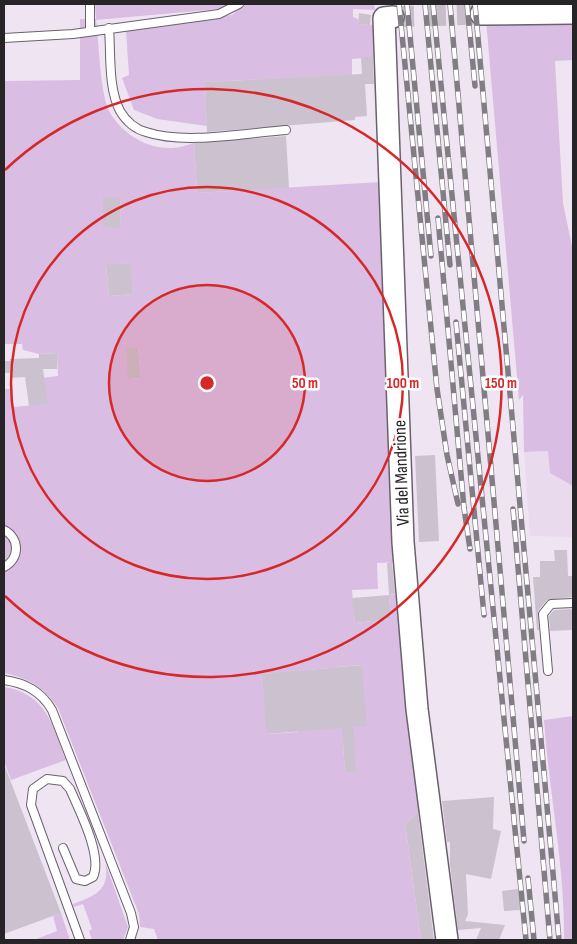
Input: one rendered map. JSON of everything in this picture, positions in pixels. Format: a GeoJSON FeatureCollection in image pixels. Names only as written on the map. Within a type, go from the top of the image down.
{"type":"FeatureCollection","features":[{"type":"Feature","properties":{"kind":"street"},"geometry":{"type":"LineString","coordinates":[[482,14],[568,13]]}},
{"type":"Feature","properties":{"kind":"street","name":"Via del Mandrione"},"geometry":{"type":"LineString","coordinates":[[387,15],[403,542],[417,709],[447,940]]}},
{"type":"Feature","properties":{"kind":"lane"},"geometry":{"type":"LineString","coordinates":[[90,4],[90,31]]}},
{"type":"Feature","properties":{"kind":"lane"},"geometry":{"type":"LineString","coordinates":[[4,38],[90,31],[219,14],[239,4]]}},
{"type":"Feature","properties":{"kind":"lane"},"geometry":{"type":"LineString","coordinates":[[109,28],[116,101],[124,117],[136,128],[153,134],[192,137],[286,130]]}},
{"type":"Feature","properties":{"kind":"lane"},"geometry":{"type":"LineString","coordinates":[[4,530],[13,537],[17,551],[12,562],[4,567]]}},
{"type":"Feature","properties":{"kind":"lane"},"geometry":{"type":"LineString","coordinates":[[548,672],[543,614],[551,604],[573,603]]}},
{"type":"Feature","properties":{"kind":"lane"},"geometry":{"type":"LineString","coordinates":[[4,680],[31,688],[45,699],[52,710],[133,918],[134,932],[130,940]]}},
{"type":"Feature","properties":{"kind":"lane"},"geometry":{"type":"LineString","coordinates":[[63,848],[76,879],[85,881],[93,876],[96,866],[94,850],[70,789],[63,781],[48,779],[33,789],[31,804],[80,940]]}},
{"type":"Feature","properties":{"kind":"shaded area"},"geometry":{"type":"Polygon","coordinates":[[[95,4],[374,4],[375,10],[353,9],[353,17],[358,19],[358,24],[375,25],[376,57],[352,59],[352,75],[205,82],[207,126],[157,119],[134,110],[122,78],[129,75],[126,31],[232,15],[241,7],[96,20],[102,80],[109,111],[127,133],[144,143],[162,148],[172,148],[194,143],[197,193],[381,182],[399,562],[377,563],[378,589],[352,590],[355,623],[391,619],[389,595],[401,594],[422,810],[405,823],[421,940],[158,940],[154,929],[140,927],[139,914],[58,708],[47,694],[35,684],[4,673],[4,389],[11,389],[13,407],[47,404],[42,378],[58,376],[57,353],[39,354],[23,350],[22,344],[4,344],[4,81],[80,80],[80,19],[96,19],[95,4]],[[103,198],[103,227],[120,227],[121,198],[103,198]],[[129,263],[106,266],[109,296],[133,294],[129,263]],[[138,347],[126,349],[129,379],[141,378],[138,347]],[[362,665],[336,667],[341,727],[362,665]],[[328,668],[297,671],[301,731],[328,668]],[[293,672],[262,674],[267,734],[298,732],[293,672]],[[354,743],[343,744],[345,771],[357,771],[354,743]]]}},
{"type":"Feature","properties":{"kind":"shaded area"},"geometry":{"type":"Polygon","coordinates":[[[573,18],[573,60],[555,61],[563,203],[573,251],[573,486],[550,473],[548,451],[524,452],[523,395],[519,400],[486,20],[573,18]]]}},
{"type":"Feature","properties":{"kind":"shaded area"},"geometry":{"type":"Polygon","coordinates":[[[548,451],[550,473],[573,486],[573,537],[530,536],[524,452],[548,451]]]}},
{"type":"Feature","properties":{"kind":"shaded area"},"geometry":{"type":"Polygon","coordinates":[[[4,687],[30,696],[39,704],[52,723],[66,760],[11,780],[4,761],[4,687]]]}},
{"type":"Feature","properties":{"kind":"shaded area"},"geometry":{"type":"Polygon","coordinates":[[[573,716],[573,940],[564,940],[562,885],[544,720],[573,716]]]}},
{"type":"Feature","properties":{"kind":"shaded area"},"geometry":{"type":"Polygon","coordinates":[[[105,862],[128,927],[123,940],[92,940],[89,931],[92,929],[83,904],[74,907],[73,904],[94,895],[100,890],[106,879],[105,862]]]}},
{"type":"Feature","properties":{"kind":"shaded area"},"geometry":{"type":"Polygon","coordinates":[[[61,913],[70,940],[34,940],[57,931],[53,916],[61,913]]]}},
{"type":"Feature","properties":{"kind":"building"},"geometry":{"type":"Polygon","coordinates":[[[359,13],[371,15],[370,25],[358,24],[359,13]]]}},
{"type":"Feature","properties":{"kind":"building"},"geometry":{"type":"Polygon","coordinates":[[[361,57],[373,57],[374,84],[365,84],[367,116],[355,117],[355,120],[207,132],[205,82],[362,74],[361,57]]]}},
{"type":"Feature","properties":{"kind":"building"},"geometry":{"type":"Polygon","coordinates":[[[286,136],[289,188],[197,193],[194,143],[286,136]]]}},
{"type":"Feature","properties":{"kind":"building"},"geometry":{"type":"Polygon","coordinates":[[[103,197],[121,198],[120,228],[103,227],[103,197]]]}},
{"type":"Feature","properties":{"kind":"building"},"geometry":{"type":"Polygon","coordinates":[[[130,263],[133,294],[109,296],[106,265],[130,263]]]}},
{"type":"Feature","properties":{"kind":"building"},"geometry":{"type":"Polygon","coordinates":[[[138,347],[141,378],[128,379],[126,348],[138,347]]]}},
{"type":"Feature","properties":{"kind":"building"},"geometry":{"type":"Polygon","coordinates":[[[57,353],[57,369],[43,369],[48,404],[29,406],[25,377],[10,378],[10,373],[4,373],[4,361],[39,358],[39,354],[57,353]]]}},
{"type":"Feature","properties":{"kind":"building"},"geometry":{"type":"Polygon","coordinates":[[[435,455],[439,541],[419,542],[415,456],[435,455]]]}},
{"type":"Feature","properties":{"kind":"building"},"geometry":{"type":"Polygon","coordinates":[[[554,550],[567,550],[568,576],[573,576],[573,597],[547,600],[538,611],[539,630],[537,630],[533,577],[540,577],[540,561],[555,561],[554,550]]]}},
{"type":"Feature","properties":{"kind":"building"},"geometry":{"type":"Polygon","coordinates":[[[392,562],[395,594],[389,595],[387,563],[392,562]]]}},
{"type":"Feature","properties":{"kind":"building"},"geometry":{"type":"Polygon","coordinates":[[[389,595],[391,619],[355,623],[352,598],[389,595]]]}},
{"type":"Feature","properties":{"kind":"building"},"geometry":{"type":"Polygon","coordinates":[[[573,609],[573,630],[550,631],[549,616],[554,610],[573,609]]]}},
{"type":"Feature","properties":{"kind":"building"},"geometry":{"type":"Polygon","coordinates":[[[362,665],[367,726],[353,727],[357,771],[345,772],[342,728],[266,734],[262,674],[362,665]]]}},
{"type":"Feature","properties":{"kind":"building"},"geometry":{"type":"Polygon","coordinates":[[[4,764],[61,913],[4,934],[4,764]]]}},
{"type":"Feature","properties":{"kind":"building"},"geometry":{"type":"Polygon","coordinates":[[[494,797],[493,829],[501,831],[491,879],[466,874],[468,914],[465,921],[505,925],[499,940],[476,940],[481,928],[458,930],[450,864],[450,842],[447,842],[442,801],[494,797]]]}},
{"type":"Feature","properties":{"kind":"building"},"geometry":{"type":"Polygon","coordinates":[[[418,813],[434,940],[421,940],[405,823],[418,813]]]}},
{"type":"Feature","properties":{"kind":"building"},"geometry":{"type":"Polygon","coordinates":[[[518,889],[521,910],[504,911],[502,891],[518,889]]]}},
{"type":"Feature","properties":{"kind":"tunnel"},"geometry":{"type":"LineString","coordinates":[[393,17],[481,14]]}},
{"type":"Feature","properties":{"kind":"railway"},"geometry":{"type":"LineString","coordinates":[[399,4],[437,389],[447,455],[458,504]]}},
{"type":"Feature","properties":{"kind":"railway"},"geometry":{"type":"LineString","coordinates":[[407,4],[431,256]]}},
{"type":"Feature","properties":{"kind":"railway"},"geometry":{"type":"LineString","coordinates":[[425,4],[450,265]]}},
{"type":"Feature","properties":{"kind":"railway"},"geometry":{"type":"LineString","coordinates":[[433,4],[526,940]]}},
{"type":"Feature","properties":{"kind":"railway"},"geometry":{"type":"LineString","coordinates":[[450,4],[524,841]]}},
{"type":"Feature","properties":{"kind":"railway"},"geometry":{"type":"LineString","coordinates":[[467,4],[475,86]]}},
{"type":"Feature","properties":{"kind":"railway"},"geometry":{"type":"LineString","coordinates":[[475,4],[559,940]]}},
{"type":"Feature","properties":{"kind":"railway"},"geometry":{"type":"LineString","coordinates":[[438,218],[464,508],[470,549]]}},
{"type":"Feature","properties":{"kind":"railway"},"geometry":{"type":"LineString","coordinates":[[456,322],[484,615]]}},
{"type":"Feature","properties":{"kind":"railway"},"geometry":{"type":"LineString","coordinates":[[513,509],[550,940]]}},
{"type":"Feature","properties":{"kind":"railway"},"geometry":{"type":"LineString","coordinates":[[528,878],[534,940]]}}]}
